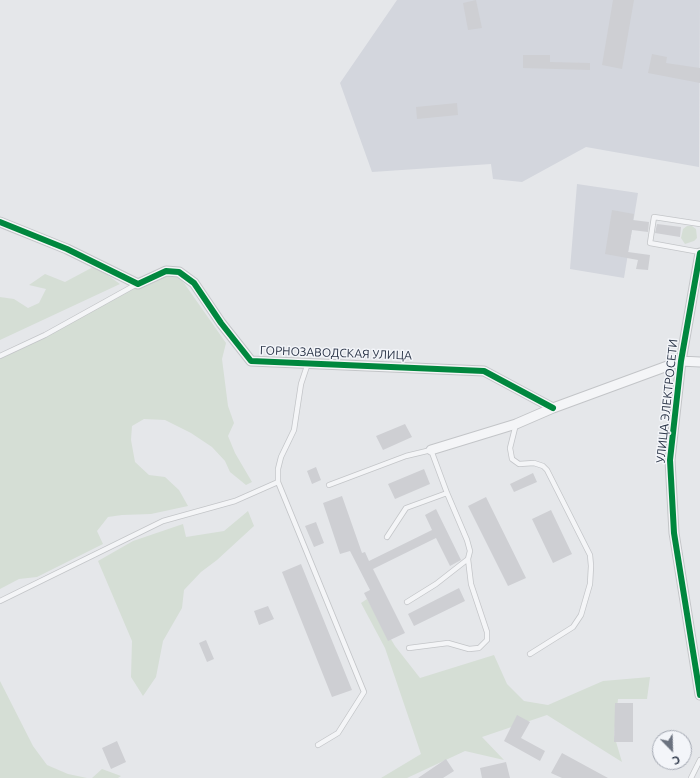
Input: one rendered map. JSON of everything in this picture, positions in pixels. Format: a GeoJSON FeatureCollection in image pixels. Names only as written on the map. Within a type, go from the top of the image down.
{"type":"FeatureCollection","features":[{"type":"Feature","properties":{"kind":"street"},"geometry":{"type":"LineString","coordinates":[[0,222],[67,249],[138,284]]}},
{"type":"Feature","properties":{"kind":"street","name":"УЛИЦА ЭЛЕКТРОСЕТИ"},"geometry":{"type":"LineString","coordinates":[[700,252],[681,361],[670,460],[674,533],[700,695]]}},
{"type":"Feature","properties":{"kind":"street","name":"ГОРНОЗАВОДСКАЯ УЛИЦА"},"geometry":{"type":"LineString","coordinates":[[138,284],[166,271],[179,272],[194,283],[221,323],[251,361],[484,371],[553,408]]}},
{"type":"Feature","properties":{"kind":"street"},"geometry":{"type":"LineString","coordinates":[[431,450],[516,424],[553,408],[681,361],[700,362]]}},
{"type":"Feature","properties":{"kind":"lane"},"geometry":{"type":"LineString","coordinates":[[700,224],[654,217],[650,243],[700,252]]}},
{"type":"Feature","properties":{"kind":"lane"},"geometry":{"type":"LineString","coordinates":[[0,356],[45,335],[138,284]]}},
{"type":"Feature","properties":{"kind":"lane"},"geometry":{"type":"LineString","coordinates":[[308,363],[301,384],[294,430],[281,457],[278,469],[278,482],[364,692],[338,733],[318,745]]}},
{"type":"Feature","properties":{"kind":"lane"},"geometry":{"type":"LineString","coordinates":[[516,424],[510,448],[512,459],[519,464],[534,463],[543,466],[547,470],[590,555],[591,566],[590,584],[581,615],[573,627],[530,654]]}},
{"type":"Feature","properties":{"kind":"lane"},"geometry":{"type":"LineString","coordinates":[[329,485],[406,456],[431,450],[467,540],[470,551],[468,559],[471,584],[487,632],[487,640],[479,648],[469,649],[448,644],[409,648]]}},
{"type":"Feature","properties":{"kind":"lane"},"geometry":{"type":"LineString","coordinates":[[0,601],[163,521],[235,501],[278,482]]}},
{"type":"Feature","properties":{"kind":"lane"},"geometry":{"type":"LineString","coordinates":[[388,537],[406,508],[447,493]]}},
{"type":"Feature","properties":{"kind":"lane"},"geometry":{"type":"LineString","coordinates":[[407,602],[436,584],[468,559]]}},
{"type":"Feature","properties":{"kind":"lane"},"geometry":{"type":"LineString","coordinates":[[691,778],[700,760]]}},
{"type":"Feature","properties":{"kind":"shaded area"},"geometry":{"type":"Polygon","coordinates":[[[397,0],[700,0],[699,167],[586,147],[522,182],[493,179],[491,164],[372,172],[340,83],[397,0]]]}},
{"type":"Feature","properties":{"kind":"shaded area"},"geometry":{"type":"Polygon","coordinates":[[[577,184],[638,193],[624,278],[570,269],[577,184]]]}},
{"type":"Feature","properties":{"kind":"shaded area"},"geometry":{"type":"Polygon","coordinates":[[[687,226],[692,226],[696,229],[697,238],[694,241],[685,244],[681,238],[683,229],[687,226]]]}},
{"type":"Feature","properties":{"kind":"shaded area"},"geometry":{"type":"Polygon","coordinates":[[[95,266],[120,284],[0,340],[0,297],[14,299],[28,308],[39,303],[46,289],[29,285],[45,274],[65,282],[95,266]]]}},
{"type":"Feature","properties":{"kind":"shaded area"},"geometry":{"type":"Polygon","coordinates":[[[167,274],[175,275],[184,283],[226,343],[222,359],[228,406],[234,423],[228,436],[235,453],[252,482],[246,485],[230,472],[225,461],[212,447],[191,433],[165,420],[144,419],[132,426],[131,440],[135,462],[149,475],[165,477],[179,490],[188,506],[151,514],[108,517],[97,531],[103,544],[37,577],[19,579],[0,589],[0,356],[134,287],[167,274]]]}},
{"type":"Feature","properties":{"kind":"shaded area"},"geometry":{"type":"Polygon","coordinates":[[[248,511],[254,526],[217,560],[201,572],[184,590],[182,608],[163,641],[156,677],[143,696],[131,677],[132,641],[98,561],[133,541],[183,524],[186,537],[224,531],[248,511]]]}},
{"type":"Feature","properties":{"kind":"shaded area"},"geometry":{"type":"Polygon","coordinates":[[[367,599],[395,646],[420,678],[494,655],[507,684],[524,701],[548,705],[603,681],[650,677],[647,699],[618,699],[614,735],[622,762],[547,715],[482,737],[504,760],[465,751],[407,778],[381,778],[421,754],[385,648],[361,603],[367,599]]]}},
{"type":"Feature","properties":{"kind":"shaded area"},"geometry":{"type":"Polygon","coordinates":[[[0,681],[33,746],[47,765],[68,774],[87,778],[0,778],[0,681]]]}},
{"type":"Feature","properties":{"kind":"shaded area"},"geometry":{"type":"Polygon","coordinates":[[[102,769],[121,776],[118,778],[92,778],[102,769]]]}},
{"type":"Feature","properties":{"kind":"building"},"geometry":{"type":"Polygon","coordinates":[[[476,0],[482,28],[468,30],[463,3],[476,0]]]}},
{"type":"Feature","properties":{"kind":"building"},"geometry":{"type":"Polygon","coordinates":[[[613,0],[634,0],[622,69],[602,65],[613,0]]]}},
{"type":"Feature","properties":{"kind":"building"},"geometry":{"type":"Polygon","coordinates":[[[652,54],[667,57],[666,63],[700,68],[700,83],[648,73],[652,54]]]}},
{"type":"Feature","properties":{"kind":"building"},"geometry":{"type":"Polygon","coordinates":[[[523,55],[550,55],[550,62],[590,63],[590,70],[523,68],[523,55]]]}},
{"type":"Feature","properties":{"kind":"building"},"geometry":{"type":"Polygon","coordinates":[[[457,103],[458,115],[417,119],[416,107],[457,103]]]}},
{"type":"Feature","properties":{"kind":"building"},"geometry":{"type":"Polygon","coordinates":[[[612,210],[634,214],[633,220],[649,222],[648,232],[632,230],[628,252],[650,255],[648,270],[636,269],[638,260],[605,254],[612,210]]]}},
{"type":"Feature","properties":{"kind":"building"},"geometry":{"type":"Polygon","coordinates":[[[657,224],[681,227],[680,237],[655,233],[657,224]]]}},
{"type":"Feature","properties":{"kind":"building"},"geometry":{"type":"Polygon","coordinates":[[[405,424],[412,437],[383,450],[376,436],[405,424]]]}},
{"type":"Feature","properties":{"kind":"building"},"geometry":{"type":"Polygon","coordinates":[[[316,467],[321,480],[312,484],[307,471],[316,467]]]}},
{"type":"Feature","properties":{"kind":"building"},"geometry":{"type":"Polygon","coordinates":[[[424,469],[430,484],[395,499],[388,484],[424,469]]]}},
{"type":"Feature","properties":{"kind":"building"},"geometry":{"type":"Polygon","coordinates":[[[533,473],[537,482],[514,492],[510,484],[533,473]]]}},
{"type":"Feature","properties":{"kind":"building"},"geometry":{"type":"Polygon","coordinates":[[[342,496],[362,553],[365,552],[369,561],[432,530],[425,515],[436,509],[461,560],[450,566],[436,538],[373,569],[405,633],[388,641],[364,593],[370,590],[350,551],[340,554],[323,503],[342,496]]]}},
{"type":"Feature","properties":{"kind":"building"},"geometry":{"type":"Polygon","coordinates":[[[486,497],[526,578],[508,586],[468,506],[486,497]]]}},
{"type":"Feature","properties":{"kind":"building"},"geometry":{"type":"Polygon","coordinates":[[[551,510],[572,554],[553,563],[532,519],[551,510]]]}},
{"type":"Feature","properties":{"kind":"building"},"geometry":{"type":"Polygon","coordinates":[[[316,522],[324,543],[314,547],[305,526],[316,522]]]}},
{"type":"Feature","properties":{"kind":"building"},"geometry":{"type":"Polygon","coordinates":[[[301,564],[352,690],[332,697],[282,572],[301,564]]]}},
{"type":"Feature","properties":{"kind":"building"},"geometry":{"type":"Polygon","coordinates":[[[459,588],[465,601],[414,626],[408,614],[459,588]]]}},
{"type":"Feature","properties":{"kind":"building"},"geometry":{"type":"Polygon","coordinates":[[[268,606],[274,619],[259,625],[254,611],[268,606]]]}},
{"type":"Feature","properties":{"kind":"building"},"geometry":{"type":"Polygon","coordinates":[[[206,640],[214,659],[207,662],[199,643],[206,640]]]}},
{"type":"Feature","properties":{"kind":"building"},"geometry":{"type":"Polygon","coordinates":[[[615,703],[633,703],[633,742],[614,742],[615,703]]]}},
{"type":"Feature","properties":{"kind":"building"},"geometry":{"type":"Polygon","coordinates":[[[517,715],[530,722],[521,738],[545,751],[540,761],[504,741],[517,715]]]}},
{"type":"Feature","properties":{"kind":"building"},"geometry":{"type":"Polygon","coordinates":[[[117,741],[126,762],[111,769],[102,748],[117,741]]]}},
{"type":"Feature","properties":{"kind":"building"},"geometry":{"type":"Polygon","coordinates":[[[562,753],[608,778],[562,778],[551,773],[562,753]]]}},
{"type":"Feature","properties":{"kind":"building"},"geometry":{"type":"Polygon","coordinates":[[[446,759],[454,771],[443,778],[418,778],[446,759]]]}},
{"type":"Feature","properties":{"kind":"building"},"geometry":{"type":"Polygon","coordinates":[[[506,762],[510,778],[482,778],[480,768],[506,762]]]}},
{"type":"Feature","properties":{"kind":"cycle path"},"geometry":{"type":"LineString","coordinates":[[0,222],[67,249],[138,284],[166,271],[179,272],[194,283],[221,323],[251,361],[484,371],[553,408]]}},
{"type":"Feature","properties":{"kind":"cycle path"},"geometry":{"type":"LineString","coordinates":[[700,253],[681,361],[670,460],[674,533],[700,695]]}}]}
